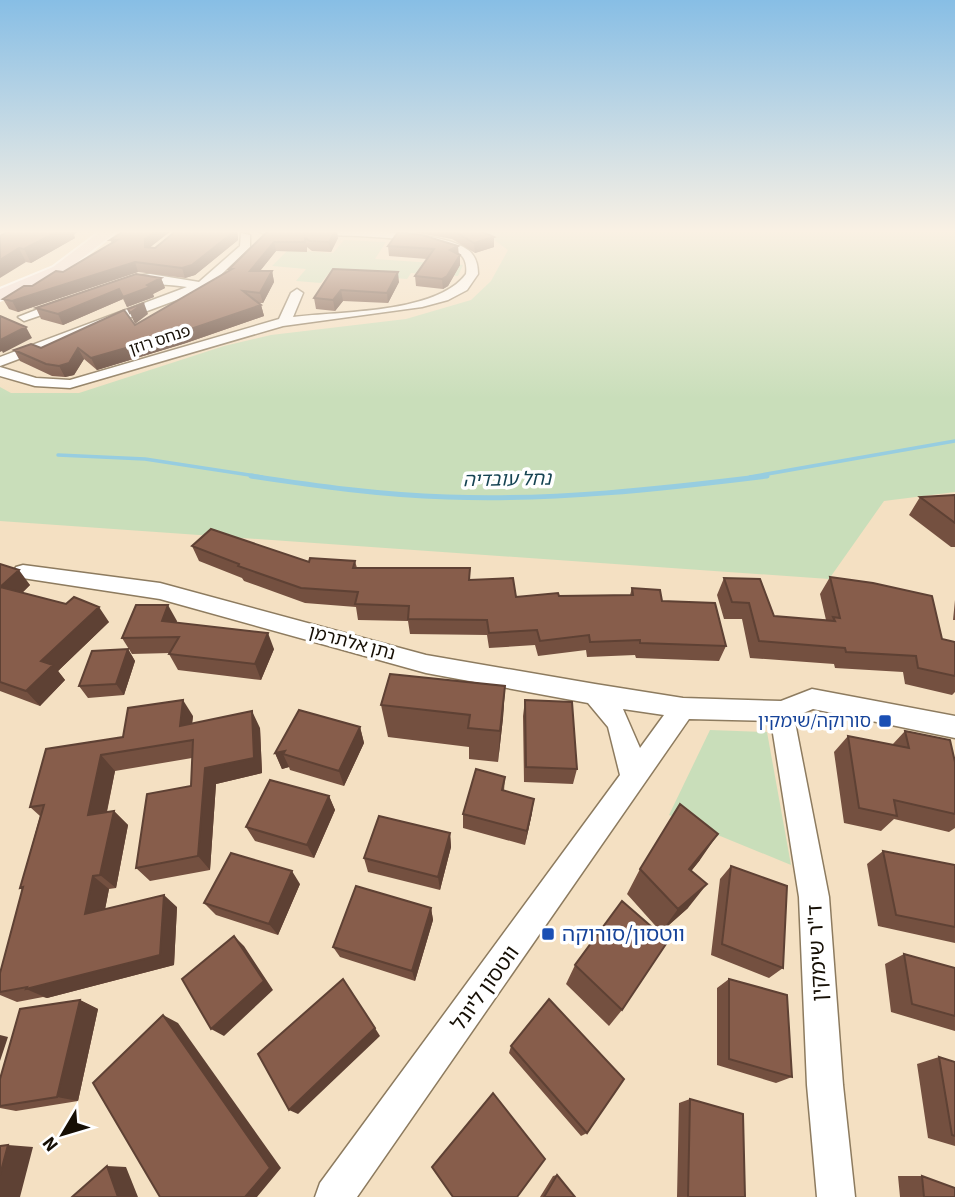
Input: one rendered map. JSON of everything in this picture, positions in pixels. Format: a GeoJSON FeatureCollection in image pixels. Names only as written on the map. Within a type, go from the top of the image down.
{"type":"FeatureCollection","features":[{"type":"Feature","properties":{"kind":"main road"},"geometry":{"type":"LineString","coordinates":[[0,295],[19,287]]}},
{"type":"Feature","properties":{"kind":"street"},"geometry":{"type":"LineString","coordinates":[[0,362],[200,287]]}},
{"type":"Feature","properties":{"kind":"street","name":"פנחס רוזן"},"geometry":{"type":"LineString","coordinates":[[0,370],[35,382],[70,384],[284,322],[412,307],[436,300],[461,287]]}},
{"type":"Feature","properties":{"kind":"street"},"geometry":{"type":"LineString","coordinates":[[284,322],[297,293]]}},
{"type":"Feature","properties":{"kind":"street"},"geometry":{"type":"LineString","coordinates":[[24,317],[75,299]]}},
{"type":"Feature","properties":{"kind":"street","name":"נתן אלתרמן"},"geometry":{"type":"LineString","coordinates":[[23,572],[160,591],[426,664],[683,708],[781,711]]}},
{"type":"Feature","properties":{"kind":"street"},"geometry":{"type":"LineString","coordinates":[[595,694],[610,706],[624,732],[634,778]]}},
{"type":"Feature","properties":{"kind":"street"},"geometry":{"type":"LineString","coordinates":[[781,711],[811,699],[955,727]]}},
{"type":"Feature","properties":{"kind":"street","name":"ווטסון ליונל"},"geometry":{"type":"LineString","coordinates":[[334,1197],[683,708]]}},
{"type":"Feature","properties":{"kind":"street","name":"ד\"ר שימקין"},"geometry":{"type":"LineString","coordinates":[[781,711],[814,897],[824,1084],[836,1197]]}},
{"type":"Feature","properties":{"kind":"green space"},"geometry":{"type":"Polygon","coordinates":[[[485,287],[955,287],[955,492],[884,501],[829,579],[0,521],[0,387],[11,393],[79,393],[224,346],[271,335],[406,319],[471,300],[485,287]]]}},
{"type":"Feature","properties":{"kind":"green space"},"geometry":{"type":"Polygon","coordinates":[[[710,730],[767,732],[791,865],[669,815],[710,730]]]}},
{"type":"Feature","properties":{"kind":"building"},"geometry":{"type":"Polygon","coordinates":[[[23,287],[57,287],[12,301],[3,299],[23,287]]]}},
{"type":"Feature","properties":{"kind":"building"},"geometry":{"type":"Polygon","coordinates":[[[98,287],[150,287],[123,297],[119,289],[58,314],[36,308],[98,287]]]}},
{"type":"Feature","properties":{"kind":"building"},"geometry":{"type":"Polygon","coordinates":[[[201,287],[263,287],[260,293],[243,291],[261,305],[182,332],[91,358],[78,348],[69,363],[59,366],[46,364],[14,350],[31,344],[41,348],[124,310],[135,325],[201,287]]]}},
{"type":"Feature","properties":{"kind":"building"},"geometry":{"type":"Polygon","coordinates":[[[321,287],[390,287],[387,293],[341,290],[333,300],[314,298],[321,287]]]}},
{"type":"Feature","properties":{"kind":"building"},"geometry":{"type":"Polygon","coordinates":[[[144,303],[130,313],[128,309],[144,303]]]}},
{"type":"Feature","properties":{"kind":"building"},"geometry":{"type":"Polygon","coordinates":[[[0,316],[26,327],[0,340],[0,316]]]}},
{"type":"Feature","properties":{"kind":"building"},"geometry":{"type":"Polygon","coordinates":[[[955,495],[955,523],[920,497],[955,495]]]}},
{"type":"Feature","properties":{"kind":"building"},"geometry":{"type":"Polygon","coordinates":[[[211,529],[309,562],[310,558],[355,561],[353,568],[470,568],[469,580],[513,578],[516,597],[558,593],[559,596],[633,595],[632,588],[660,590],[662,601],[715,603],[726,646],[640,643],[640,640],[590,642],[589,635],[540,641],[537,630],[489,633],[487,620],[408,619],[409,606],[355,604],[358,592],[301,588],[238,566],[239,564],[192,546],[211,529]]]}},
{"type":"Feature","properties":{"kind":"building"},"geometry":{"type":"Polygon","coordinates":[[[0,564],[19,570],[0,587],[0,564]]]}},
{"type":"Feature","properties":{"kind":"building"},"geometry":{"type":"Polygon","coordinates":[[[830,577],[932,596],[942,639],[955,642],[955,676],[918,668],[916,656],[846,652],[845,648],[759,641],[749,603],[732,602],[724,578],[760,579],[774,616],[835,621],[833,617],[840,618],[830,577]]]}},
{"type":"Feature","properties":{"kind":"building"},"geometry":{"type":"Polygon","coordinates":[[[0,587],[66,604],[74,597],[99,607],[41,661],[53,665],[26,691],[0,682],[0,587]]]}},
{"type":"Feature","properties":{"kind":"building"},"geometry":{"type":"Polygon","coordinates":[[[136,605],[168,605],[162,621],[268,633],[255,664],[169,654],[179,637],[122,638],[136,605]]]}},
{"type":"Feature","properties":{"kind":"building"},"geometry":{"type":"Polygon","coordinates":[[[128,649],[116,684],[79,686],[92,651],[128,649]]]}},
{"type":"Feature","properties":{"kind":"building"},"geometry":{"type":"Polygon","coordinates":[[[390,674],[505,686],[500,731],[468,728],[470,715],[381,705],[390,674]]]}},
{"type":"Feature","properties":{"kind":"building"},"geometry":{"type":"Polygon","coordinates":[[[183,700],[180,726],[252,711],[254,758],[205,768],[198,856],[136,868],[147,794],[191,786],[193,740],[101,755],[88,815],[114,811],[100,875],[93,876],[85,914],[164,895],[160,955],[26,989],[27,987],[0,992],[0,973],[23,887],[20,888],[44,805],[30,807],[46,749],[123,737],[128,708],[183,700]]]}},
{"type":"Feature","properties":{"kind":"building"},"geometry":{"type":"Polygon","coordinates":[[[525,700],[572,702],[577,769],[526,767],[525,700]]]}},
{"type":"Feature","properties":{"kind":"building"},"geometry":{"type":"Polygon","coordinates":[[[299,710],[360,727],[339,771],[283,754],[285,751],[275,753],[299,710]]]}},
{"type":"Feature","properties":{"kind":"building"},"geometry":{"type":"Polygon","coordinates":[[[905,731],[950,740],[955,762],[955,814],[894,800],[897,816],[859,808],[848,736],[909,748],[905,731]]]}},
{"type":"Feature","properties":{"kind":"building"},"geometry":{"type":"Polygon","coordinates":[[[476,769],[505,777],[502,790],[534,799],[527,831],[463,814],[476,769]]]}},
{"type":"Feature","properties":{"kind":"building"},"geometry":{"type":"Polygon","coordinates":[[[270,780],[329,796],[307,845],[246,827],[270,780]]]}},
{"type":"Feature","properties":{"kind":"building"},"geometry":{"type":"Polygon","coordinates":[[[680,804],[718,834],[689,869],[707,884],[678,909],[640,869],[680,804]]]}},
{"type":"Feature","properties":{"kind":"building"},"geometry":{"type":"Polygon","coordinates":[[[379,816],[450,833],[438,877],[364,858],[379,816]]]}},
{"type":"Feature","properties":{"kind":"building"},"geometry":{"type":"Polygon","coordinates":[[[883,851],[955,865],[955,927],[896,915],[883,851]]]}},
{"type":"Feature","properties":{"kind":"building"},"geometry":{"type":"Polygon","coordinates":[[[231,853],[292,871],[269,924],[204,903],[231,853]]]}},
{"type":"Feature","properties":{"kind":"building"},"geometry":{"type":"Polygon","coordinates":[[[731,866],[787,886],[783,968],[722,944],[731,866]]]}},
{"type":"Feature","properties":{"kind":"building"},"geometry":{"type":"Polygon","coordinates":[[[356,886],[431,908],[412,971],[333,947],[356,886]]]}},
{"type":"Feature","properties":{"kind":"building"},"geometry":{"type":"Polygon","coordinates":[[[622,901],[668,941],[622,1010],[575,965],[622,901]]]}},
{"type":"Feature","properties":{"kind":"building"},"geometry":{"type":"Polygon","coordinates":[[[234,936],[264,981],[211,1029],[182,979],[234,936]]]}},
{"type":"Feature","properties":{"kind":"building"},"geometry":{"type":"Polygon","coordinates":[[[904,954],[955,968],[955,1016],[912,1004],[904,954]]]}},
{"type":"Feature","properties":{"kind":"building"},"geometry":{"type":"Polygon","coordinates":[[[343,979],[375,1028],[289,1110],[258,1054],[343,979]]]}},
{"type":"Feature","properties":{"kind":"building"},"geometry":{"type":"Polygon","coordinates":[[[729,979],[787,995],[792,1077],[729,1059],[729,979]]]}},
{"type":"Feature","properties":{"kind":"building"},"geometry":{"type":"Polygon","coordinates":[[[549,999],[624,1079],[587,1133],[511,1046],[549,999]]]}},
{"type":"Feature","properties":{"kind":"building"},"geometry":{"type":"Polygon","coordinates":[[[80,1000],[57,1097],[0,1106],[0,1079],[20,1009],[80,1000]]]}},
{"type":"Feature","properties":{"kind":"building"},"geometry":{"type":"Polygon","coordinates":[[[163,1015],[270,1168],[245,1197],[160,1197],[93,1083],[163,1015]]]}},
{"type":"Feature","properties":{"kind":"building"},"geometry":{"type":"Polygon","coordinates":[[[939,1057],[955,1062],[955,1136],[952,1135],[939,1057]]]}},
{"type":"Feature","properties":{"kind":"building"},"geometry":{"type":"Polygon","coordinates":[[[493,1093],[545,1159],[517,1197],[453,1197],[432,1167],[493,1093]]]}},
{"type":"Feature","properties":{"kind":"building"},"geometry":{"type":"Polygon","coordinates":[[[690,1099],[743,1114],[745,1197],[688,1197],[690,1099]]]}},
{"type":"Feature","properties":{"kind":"building"},"geometry":{"type":"Polygon","coordinates":[[[8,1145],[0,1175],[0,1146],[8,1145]]]}},
{"type":"Feature","properties":{"kind":"building"},"geometry":{"type":"Polygon","coordinates":[[[107,1166],[118,1197],[72,1197],[107,1166]]]}},
{"type":"Feature","properties":{"kind":"building"},"geometry":{"type":"Polygon","coordinates":[[[557,1175],[575,1197],[544,1197],[557,1175]]]}},
{"type":"Feature","properties":{"kind":"building"},"geometry":{"type":"Polygon","coordinates":[[[922,1176],[955,1188],[955,1197],[924,1197],[922,1176]]]}},
{"type":"Feature","properties":{"kind":"waterway","name":"נחל עובדיה"},"geometry":{"type":"LineString","coordinates":[[750,477],[955,441]]}},
{"type":"Feature","properties":{"kind":"waterway","name":"נחל עובדיה"},"geometry":{"type":"LineString","coordinates":[[58,455],[145,459],[262,477]]}},
{"type":"Feature","properties":{"kind":"waterway","name":"נחל עובדיה"},"geometry":{"type":"LineString","coordinates":[[251,476],[373,492],[487,498],[607,493],[767,476]]}},
{"type":"Feature","properties":{"kind":"place","name":"סורוקה/שימקין"},"geometry":{"type":"Point","coordinates":[885,721]}},
{"type":"Feature","properties":{"kind":"place","name":"ווטסון/סורוקה"},"geometry":{"type":"Point","coordinates":[548,934]}}]}
